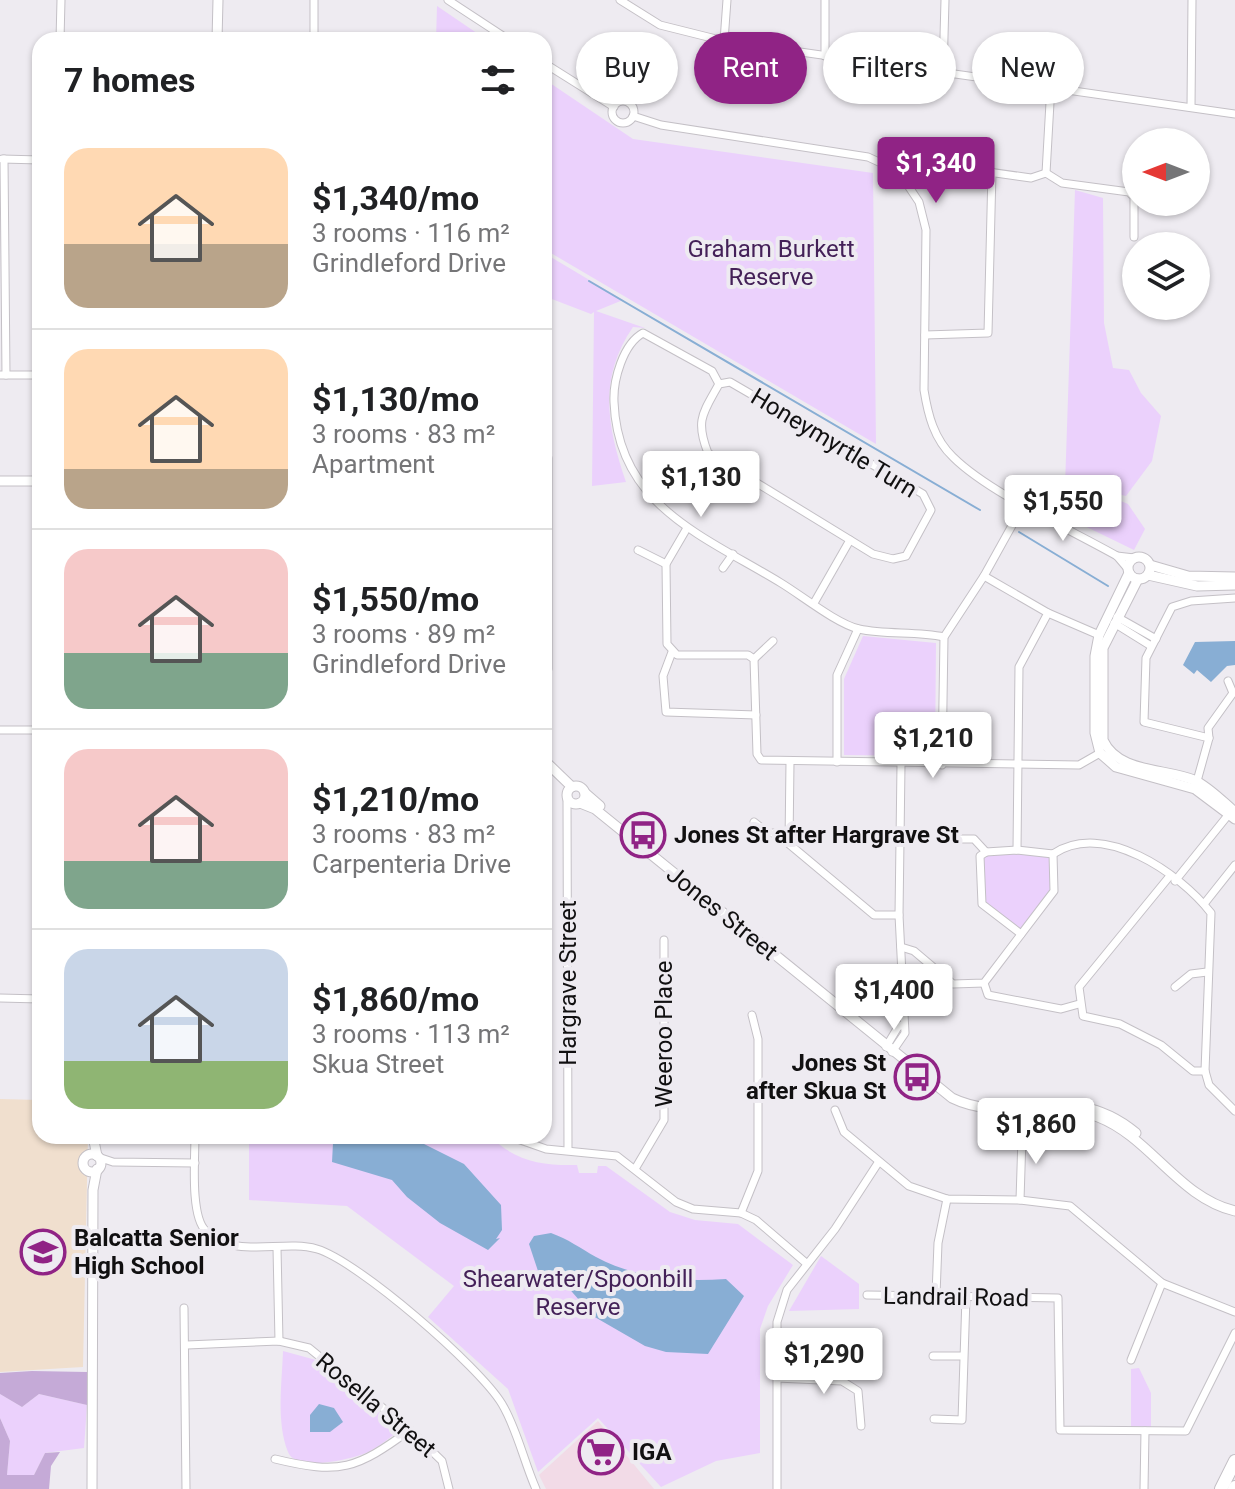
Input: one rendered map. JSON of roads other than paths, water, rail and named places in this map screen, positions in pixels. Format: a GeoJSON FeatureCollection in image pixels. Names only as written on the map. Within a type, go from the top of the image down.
{"type":"FeatureCollection","features":[{"type":"Feature","properties":{"kind":"highway"},"geometry":{"type":"LineString","coordinates":[[1221,1489],[1235,1461]]}},
{"type":"Feature","properties":{"kind":"street"},"geometry":{"type":"LineString","coordinates":[[60,32],[61,0]]}},
{"type":"Feature","properties":{"kind":"street"},"geometry":{"type":"LineString","coordinates":[[217,32],[218,0]]}},
{"type":"Feature","properties":{"kind":"street"},"geometry":{"type":"LineString","coordinates":[[314,0],[314,32]]}},
{"type":"Feature","properties":{"kind":"street"},"geometry":{"type":"LineString","coordinates":[[448,0],[497,32]]}},
{"type":"Feature","properties":{"kind":"street"},"geometry":{"type":"LineString","coordinates":[[620,0],[660,25],[694,34]]}},
{"type":"Feature","properties":{"kind":"street"},"geometry":{"type":"LineString","coordinates":[[725,32],[727,0]]}},
{"type":"Feature","properties":{"kind":"street"},"geometry":{"type":"LineString","coordinates":[[825,0],[825,32]]}},
{"type":"Feature","properties":{"kind":"street"},"geometry":{"type":"LineString","coordinates":[[944,32],[945,0]]}},
{"type":"Feature","properties":{"kind":"street"},"geometry":{"type":"LineString","coordinates":[[1191,107],[1192,0]]}},
{"type":"Feature","properties":{"kind":"street"},"geometry":{"type":"LineString","coordinates":[[552,68],[614,107]]}},
{"type":"Feature","properties":{"kind":"street"},"geometry":{"type":"LineString","coordinates":[[1084,90],[1235,114]]}},
{"type":"Feature","properties":{"kind":"street"},"geometry":{"type":"LineString","coordinates":[[614,107],[627,102],[633,107],[633,116]]}},
{"type":"Feature","properties":{"kind":"street"},"geometry":{"type":"LineString","coordinates":[[1046,173],[1050,104]]}},
{"type":"Feature","properties":{"kind":"street"},"geometry":{"type":"LineString","coordinates":[[614,107],[614,117],[621,123],[633,116],[661,125],[868,157],[894,169],[919,202],[926,230],[924,390],[928,415],[938,438],[967,470],[1117,556],[1139,572],[1197,586],[1235,585]]}},
{"type":"Feature","properties":{"kind":"street"},"geometry":{"type":"LineString","coordinates":[[32,160],[2,159],[3,375],[32,375]]}},
{"type":"Feature","properties":{"kind":"street"},"geometry":{"type":"LineString","coordinates":[[903,178],[925,163],[1031,178],[1046,173]]}},
{"type":"Feature","properties":{"kind":"street"},"geometry":{"type":"LineString","coordinates":[[925,335],[988,333],[992,172]]}},
{"type":"Feature","properties":{"kind":"street"},"geometry":{"type":"LineString","coordinates":[[1046,173],[1062,183],[1129,192],[1134,197],[1134,232]]}},
{"type":"Feature","properties":{"kind":"street"},"geometry":{"type":"LineString","coordinates":[[719,384],[712,371],[643,333],[633,339],[614,385],[615,430],[627,466],[653,500],[687,528],[858,629],[944,637]]}},
{"type":"Feature","properties":{"kind":"street","name":"Honeymyrtle Turn"},"geometry":{"type":"LineString","coordinates":[[730,382],[923,494],[931,510],[906,556],[893,559],[873,554],[850,540],[708,453],[700,433],[700,418],[719,384],[730,382]]}},
{"type":"Feature","properties":{"kind":"street"},"geometry":{"type":"LineString","coordinates":[[0,484],[32,484]]}},
{"type":"Feature","properties":{"kind":"street"},"geometry":{"type":"LineString","coordinates":[[942,765],[944,637],[984,576],[1024,504]]}},
{"type":"Feature","properties":{"kind":"street"},"geometry":{"type":"LineString","coordinates":[[672,652],[667,644],[666,564],[687,528]]}},
{"type":"Feature","properties":{"kind":"street"},"geometry":{"type":"LineString","coordinates":[[814,603],[850,540]]}},
{"type":"Feature","properties":{"kind":"street"},"geometry":{"type":"LineString","coordinates":[[638,550],[666,564]]}},
{"type":"Feature","properties":{"kind":"street"},"geometry":{"type":"LineString","coordinates":[[723,568],[733,554]]}},
{"type":"Feature","properties":{"kind":"street"},"geometry":{"type":"LineString","coordinates":[[1117,556],[1144,557],[1102,659],[1101,730],[1106,746],[1120,761],[1197,781],[1233,815]]}},
{"type":"Feature","properties":{"kind":"street"},"geometry":{"type":"LineString","coordinates":[[1134,558],[1139,572]]}},
{"type":"Feature","properties":{"kind":"street"},"geometry":{"type":"LineString","coordinates":[[1139,572],[1235,577]]}},
{"type":"Feature","properties":{"kind":"street"},"geometry":{"type":"LineString","coordinates":[[1139,572],[1099,635],[1095,733],[1100,753],[1116,767],[1195,789],[1233,815]]}},
{"type":"Feature","properties":{"kind":"street"},"geometry":{"type":"LineString","coordinates":[[984,576],[1048,613],[1099,635]]}},
{"type":"Feature","properties":{"kind":"street"},"geometry":{"type":"LineString","coordinates":[[1209,738],[1144,722],[1146,658],[1172,607],[1191,601],[1235,598]]}},
{"type":"Feature","properties":{"kind":"street"},"geometry":{"type":"LineString","coordinates":[[1017,850],[1019,667],[1048,613]]}},
{"type":"Feature","properties":{"kind":"street"},"geometry":{"type":"LineString","coordinates":[[1116,620],[1153,642]]}},
{"type":"Feature","properties":{"kind":"street"},"geometry":{"type":"LineString","coordinates":[[837,762],[837,675],[858,629]]}},
{"type":"Feature","properties":{"kind":"street"},"geometry":{"type":"LineString","coordinates":[[773,641],[754,659],[761,760],[901,765],[1079,765],[1100,753]]}},
{"type":"Feature","properties":{"kind":"street"},"geometry":{"type":"LineString","coordinates":[[672,652],[748,655],[754,659]]}},
{"type":"Feature","properties":{"kind":"street"},"geometry":{"type":"LineString","coordinates":[[672,652],[663,676],[666,712],[756,715]]}},
{"type":"Feature","properties":{"kind":"street"},"geometry":{"type":"LineString","coordinates":[[1197,781],[1209,738],[1208,728],[1233,693],[1228,681]]}},
{"type":"Feature","properties":{"kind":"street"},"geometry":{"type":"LineString","coordinates":[[0,730],[32,730]]}},
{"type":"Feature","properties":{"kind":"street"},"geometry":{"type":"LineString","coordinates":[[790,762],[789,844],[874,915],[899,915]]}},
{"type":"Feature","properties":{"kind":"street"},"geometry":{"type":"LineString","coordinates":[[891,1047],[898,1027],[904,1024],[899,915],[901,765]]}},
{"type":"Feature","properties":{"kind":"street","name":"Jones Street"},"geometry":{"type":"LineString","coordinates":[[552,770],[579,804],[595,809],[962,1103],[990,1110],[1020,1107],[1069,1109],[1108,1122],[1202,1197],[1235,1208]]}},
{"type":"Feature","properties":{"kind":"street","name":"Jones Street"},"geometry":{"type":"LineString","coordinates":[[552,775],[569,792]]}},
{"type":"Feature","properties":{"kind":"street","name":"Jones Street"},"geometry":{"type":"LineString","coordinates":[[569,792],[581,788],[891,1047]]}},
{"type":"Feature","properties":{"kind":"street","name":"Hargrave Street"},"geometry":{"type":"LineString","coordinates":[[568,1150],[569,792]]}},
{"type":"Feature","properties":{"kind":"street"},"geometry":{"type":"LineString","coordinates":[[569,817],[585,793]]}},
{"type":"Feature","properties":{"kind":"street"},"geometry":{"type":"LineString","coordinates":[[1205,1071],[1193,1071],[1161,1045],[1120,1024],[1083,1016],[1079,987],[1172,879],[1233,815]]}},
{"type":"Feature","properties":{"kind":"street"},"geometry":{"type":"LineString","coordinates":[[754,822],[768,833],[789,833]]}},
{"type":"Feature","properties":{"kind":"street"},"geometry":{"type":"LineString","coordinates":[[961,839],[974,839],[986,852]]}},
{"type":"Feature","properties":{"kind":"street"},"geometry":{"type":"LineString","coordinates":[[1021,934],[982,904],[980,856],[986,852],[1017,850],[1053,854],[1072,844],[1128,848],[1204,904],[1211,913],[1205,1071],[1209,1085],[1235,1111]]}},
{"type":"Feature","properties":{"kind":"street"},"geometry":{"type":"LineString","coordinates":[[984,983],[1054,891],[1053,854]]}},
{"type":"Feature","properties":{"kind":"street"},"geometry":{"type":"LineString","coordinates":[[1204,904],[1235,865]]}},
{"type":"Feature","properties":{"kind":"street","name":"Weeroo Place"},"geometry":{"type":"LineString","coordinates":[[635,1169],[664,1120],[664,940]]}},
{"type":"Feature","properties":{"kind":"street"},"geometry":{"type":"LineString","coordinates":[[901,947],[914,951],[953,984],[984,983]]}},
{"type":"Feature","properties":{"kind":"street"},"geometry":{"type":"LineString","coordinates":[[1175,987],[1191,974],[1207,972]]}},
{"type":"Feature","properties":{"kind":"street"},"geometry":{"type":"LineString","coordinates":[[984,983],[988,995],[1061,1009],[1079,1004]]}},
{"type":"Feature","properties":{"kind":"street"},"geometry":{"type":"LineString","coordinates":[[0,998],[32,999]]}},
{"type":"Feature","properties":{"kind":"street"},"geometry":{"type":"LineString","coordinates":[[741,1213],[758,1171],[758,1039],[752,1015]]}},
{"type":"Feature","properties":{"kind":"street"},"geometry":{"type":"LineString","coordinates":[[1020,1107],[1020,1200]]}},
{"type":"Feature","properties":{"kind":"street"},"geometry":{"type":"LineString","coordinates":[[835,1110],[844,1132],[909,1186],[947,1199],[1020,1200],[1070,1206],[1162,1283],[1235,1312]]}},
{"type":"Feature","properties":{"kind":"street"},"geometry":{"type":"LineString","coordinates":[[92,1489],[94,1144]]}},
{"type":"Feature","properties":{"kind":"street"},"geometry":{"type":"LineString","coordinates":[[195,1144],[198,1218],[204,1230],[232,1246],[317,1249],[353,1269],[476,1370],[503,1405],[536,1489]]}},
{"type":"Feature","properties":{"kind":"street"},"geometry":{"type":"LineString","coordinates":[[525,1144],[606,1153],[635,1169],[676,1202],[693,1209],[741,1213],[756,1220],[806,1263]]}},
{"type":"Feature","properties":{"kind":"street"},"geometry":{"type":"LineString","coordinates":[[93,1190],[85,1168],[96,1161],[195,1163]]}},
{"type":"Feature","properties":{"kind":"street"},"geometry":{"type":"LineString","coordinates":[[777,1489],[777,1322],[787,1290],[835,1229],[878,1163]]}},
{"type":"Feature","properties":{"kind":"street"},"geometry":{"type":"LineString","coordinates":[[936,1295],[938,1243],[947,1199]]}},
{"type":"Feature","properties":{"kind":"street"},"geometry":{"type":"LineString","coordinates":[[277,1248],[279,1341]]}},
{"type":"Feature","properties":{"kind":"street"},"geometry":{"type":"LineString","coordinates":[[1131,1360],[1162,1283]]}},
{"type":"Feature","properties":{"kind":"street","name":"Landrail Road"},"geometry":{"type":"LineString","coordinates":[[867,1295],[1058,1298],[1060,1430],[1145,1431]]}},
{"type":"Feature","properties":{"kind":"street"},"geometry":{"type":"LineString","coordinates":[[934,1419],[962,1420],[966,1297]]}},
{"type":"Feature","properties":{"kind":"street"},"geometry":{"type":"LineString","coordinates":[[184,1308],[187,1345],[186,1489]]}},
{"type":"Feature","properties":{"kind":"street"},"geometry":{"type":"LineString","coordinates":[[1144,1489],[1145,1431],[1186,1431],[1235,1333]]}},
{"type":"Feature","properties":{"kind":"street","name":"Rosella Street"},"geometry":{"type":"LineString","coordinates":[[187,1345],[279,1341],[309,1348],[410,1430],[442,1461],[449,1489]]}},
{"type":"Feature","properties":{"kind":"street"},"geometry":{"type":"LineString","coordinates":[[933,1356],[962,1356]]}},
{"type":"Feature","properties":{"kind":"street"},"geometry":{"type":"LineString","coordinates":[[777,1378],[842,1381],[858,1391],[861,1426]]}},
{"type":"Feature","properties":{"kind":"street"},"geometry":{"type":"LineString","coordinates":[[275,1459],[322,1471],[371,1458],[410,1430]]}},
{"type":"Feature","properties":{"kind":"water"},"geometry":{"type":"Polygon","coordinates":[[[1235,641],[1235,665],[1227,666],[1211,682],[1197,670],[1194,674],[1183,665],[1195,642],[1235,641]]]}},
{"type":"Feature","properties":{"kind":"water"},"geometry":{"type":"Polygon","coordinates":[[[333,1144],[424,1144],[464,1164],[501,1205],[502,1230],[496,1239],[500,1238],[488,1250],[440,1223],[407,1197],[392,1180],[332,1162],[333,1144]]]}},
{"type":"Feature","properties":{"kind":"water"},"geometry":{"type":"Polygon","coordinates":[[[551,1233],[628,1270],[676,1279],[726,1279],[744,1296],[708,1354],[666,1352],[645,1346],[593,1316],[566,1285],[539,1274],[529,1244],[534,1236],[551,1233]]]}},
{"type":"Feature","properties":{"kind":"water"},"geometry":{"type":"Polygon","coordinates":[[[319,1404],[334,1408],[343,1422],[330,1432],[310,1432],[310,1415],[319,1404]]]}},
{"type":"Feature","properties":{"kind":"waterway"},"geometry":{"type":"LineString","coordinates":[[589,281],[980,510]]}},
{"type":"Feature","properties":{"kind":"waterway"},"geometry":{"type":"LineString","coordinates":[[1019,532],[1108,586]]}},
{"type":"Feature","properties":{"kind":"place","name":"Jones St after Hargrave St"},"geometry":{"type":"Point","coordinates":[643,835]}},
{"type":"Feature","properties":{"kind":"place","name":"Jones St after Skua St"},"geometry":{"type":"Point","coordinates":[917,1077]}},
{"type":"Feature","properties":{"kind":"place","name":"Balcatta Senior High School"},"geometry":{"type":"Point","coordinates":[43,1252]}},
{"type":"Feature","properties":{"kind":"place","name":"IGA"},"geometry":{"type":"Point","coordinates":[601,1452]}},
{"type":"Feature","properties":{"kind":"park label","name":"Graham Burkett Reserve"},"geometry":{"type":"Point","coordinates":[771,263]}},
{"type":"Feature","properties":{"kind":"park label","name":"Shearwater/Spoonbill Reserve"},"geometry":{"type":"Point","coordinates":[578,1293]}}]}
